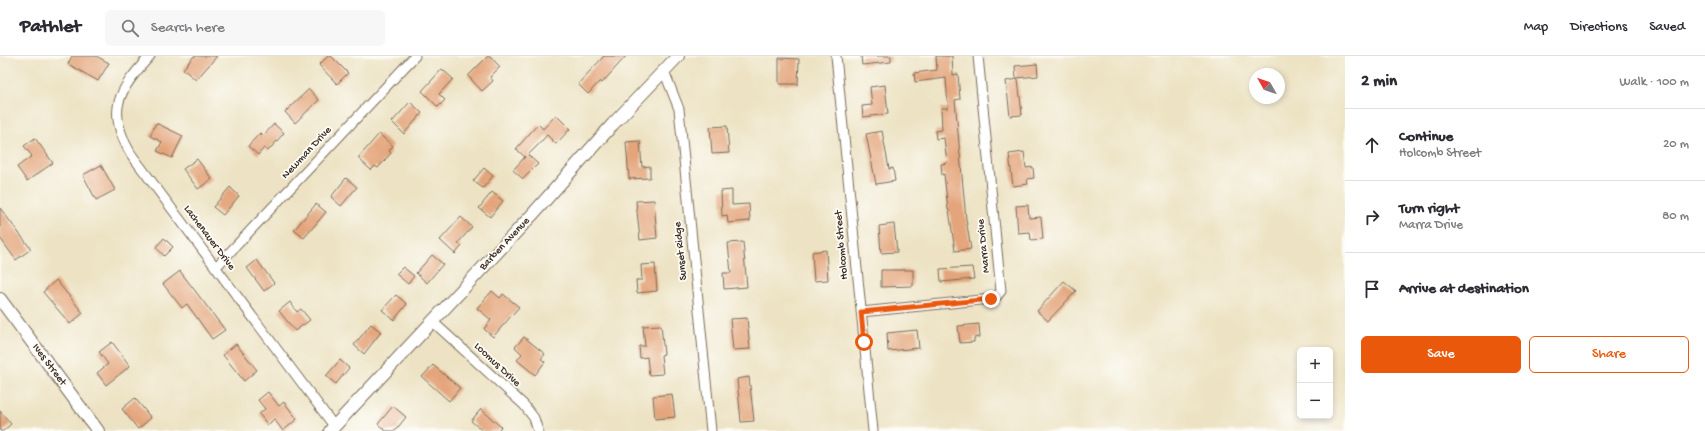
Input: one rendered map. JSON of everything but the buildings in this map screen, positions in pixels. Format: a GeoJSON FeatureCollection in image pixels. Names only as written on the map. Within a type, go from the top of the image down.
{"type":"FeatureCollection","features":[{"type":"Feature","properties":{"kind":"street","name":"Lachenauer Drive"},"geometry":{"type":"LineString","coordinates":[[150,56],[131,76],[119,99],[117,111],[120,131],[131,154],[216,267],[332,429]]}},
{"type":"Feature","properties":{"kind":"street","name":"Newman Drive"},"geometry":{"type":"LineString","coordinates":[[216,267],[415,56]]}},
{"type":"Feature","properties":{"kind":"street","name":"Barben Avenue"},"geometry":{"type":"LineString","coordinates":[[332,429],[678,56]]}},
{"type":"Feature","properties":{"kind":"street","name":"Holcomb Street"},"geometry":{"type":"LineString","coordinates":[[836,56],[873,431]]}},
{"type":"Feature","properties":{"kind":"street","name":"Marra Drive"},"geometry":{"type":"LineString","coordinates":[[861,312],[991,299],[997,296],[1001,291],[978,56]]}},
{"type":"Feature","properties":{"kind":"street","name":"Sunset Ridge"},"geometry":{"type":"LineString","coordinates":[[664,72],[679,108],[711,431]]}},
{"type":"Feature","properties":{"kind":"street","name":"Ives Street"},"geometry":{"type":"LineString","coordinates":[[0,299],[98,431]]}},
{"type":"Feature","properties":{"kind":"street","name":"Loomus Drive"},"geometry":{"type":"LineString","coordinates":[[432,321],[524,405],[534,418],[538,431]]}},
{"type":"Feature","properties":{"kind":"route"},"geometry":{"type":"LineString","coordinates":[[864,342],[861,312],[991,299]]}}]}
